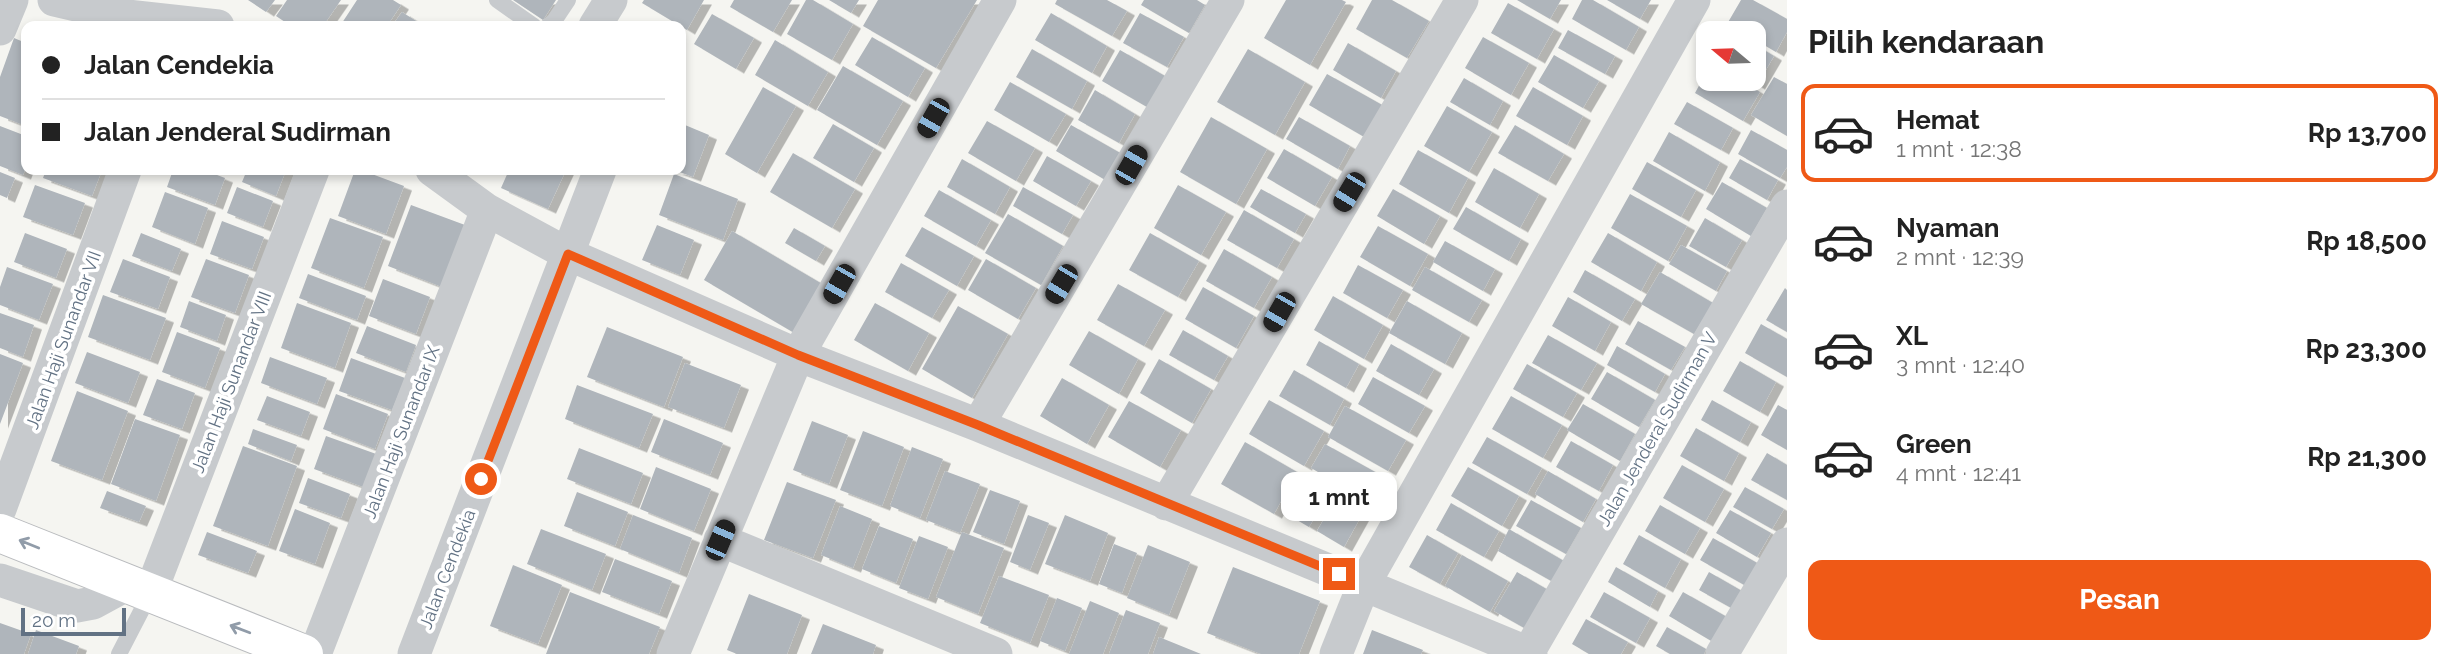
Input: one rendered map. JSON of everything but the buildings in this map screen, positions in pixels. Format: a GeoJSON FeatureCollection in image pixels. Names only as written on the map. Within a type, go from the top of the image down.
{"type":"FeatureCollection","features":[{"type":"Feature","properties":{"kind":"highway"},"geometry":{"type":"LineString","coordinates":[[0,533],[304,654]]}},
{"type":"Feature","properties":{"kind":"street"},"geometry":{"type":"LineString","coordinates":[[0,29],[12,0]]}},
{"type":"Feature","properties":{"kind":"street"},"geometry":{"type":"LineString","coordinates":[[54,0],[119,15],[163,21]]}},
{"type":"Feature","properties":{"kind":"street"},"geometry":{"type":"LineString","coordinates":[[598,21],[611,0]]}},
{"type":"Feature","properties":{"kind":"street"},"geometry":{"type":"LineString","coordinates":[[673,654],[798,355],[1000,0]]}},
{"type":"Feature","properties":{"kind":"street"},"geometry":{"type":"LineString","coordinates":[[978,425],[1228,0]]}},
{"type":"Feature","properties":{"kind":"street"},"geometry":{"type":"LineString","coordinates":[[1166,504],[1462,0]]}},
{"type":"Feature","properties":{"kind":"street"},"geometry":{"type":"LineString","coordinates":[[1336,654],[1364,584],[1694,0]]}},
{"type":"Feature","properties":{"kind":"street","name":"Jalan Haji Sunandar VII"},"geometry":{"type":"LineString","coordinates":[[0,509],[123,175]]}},
{"type":"Feature","properties":{"kind":"street","name":"Jalan Haji Sunandar VIII"},"geometry":{"type":"LineString","coordinates":[[139,589],[311,175]]}},
{"type":"Feature","properties":{"kind":"street"},"geometry":{"type":"LineString","coordinates":[[439,175],[487,210],[557,247],[798,355],[978,425],[1529,653]]}},
{"type":"Feature","properties":{"kind":"street","name":"Jalan Cendekia"},"geometry":{"type":"LineString","coordinates":[[414,654],[557,247],[597,175]]}},
{"type":"Feature","properties":{"kind":"street","name":"Jalan Jenderal Sudirman V"},"geometry":{"type":"LineString","coordinates":[[1529,653],[1787,205]]}},
{"type":"Feature","properties":{"kind":"street","name":"Jalan Haji Sunandar IX"},"geometry":{"type":"LineString","coordinates":[[315,654],[487,210]]}},
{"type":"Feature","properties":{"kind":"street"},"geometry":{"type":"LineString","coordinates":[[720,540],[996,654]]}},
{"type":"Feature","properties":{"kind":"street"},"geometry":{"type":"LineString","coordinates":[[1722,654],[1787,544]]}},
{"type":"Feature","properties":{"kind":"street"},"geometry":{"type":"LineString","coordinates":[[0,580],[77,606],[139,589]]}},
{"type":"Feature","properties":{"kind":"lane"},"geometry":{"type":"LineString","coordinates":[[497,0],[527,21]]}},
{"type":"Feature","properties":{"kind":"lane"},"geometry":{"type":"LineString","coordinates":[[554,21],[568,0]]}},
{"type":"Feature","properties":{"kind":"lane"},"geometry":{"type":"LineString","coordinates":[[119,654],[139,589]]}},
{"type":"Feature","properties":{"kind":"route"},"geometry":{"type":"LineString","coordinates":[[481,479],[568,254],[798,355],[978,425],[1339,574]]}}]}
